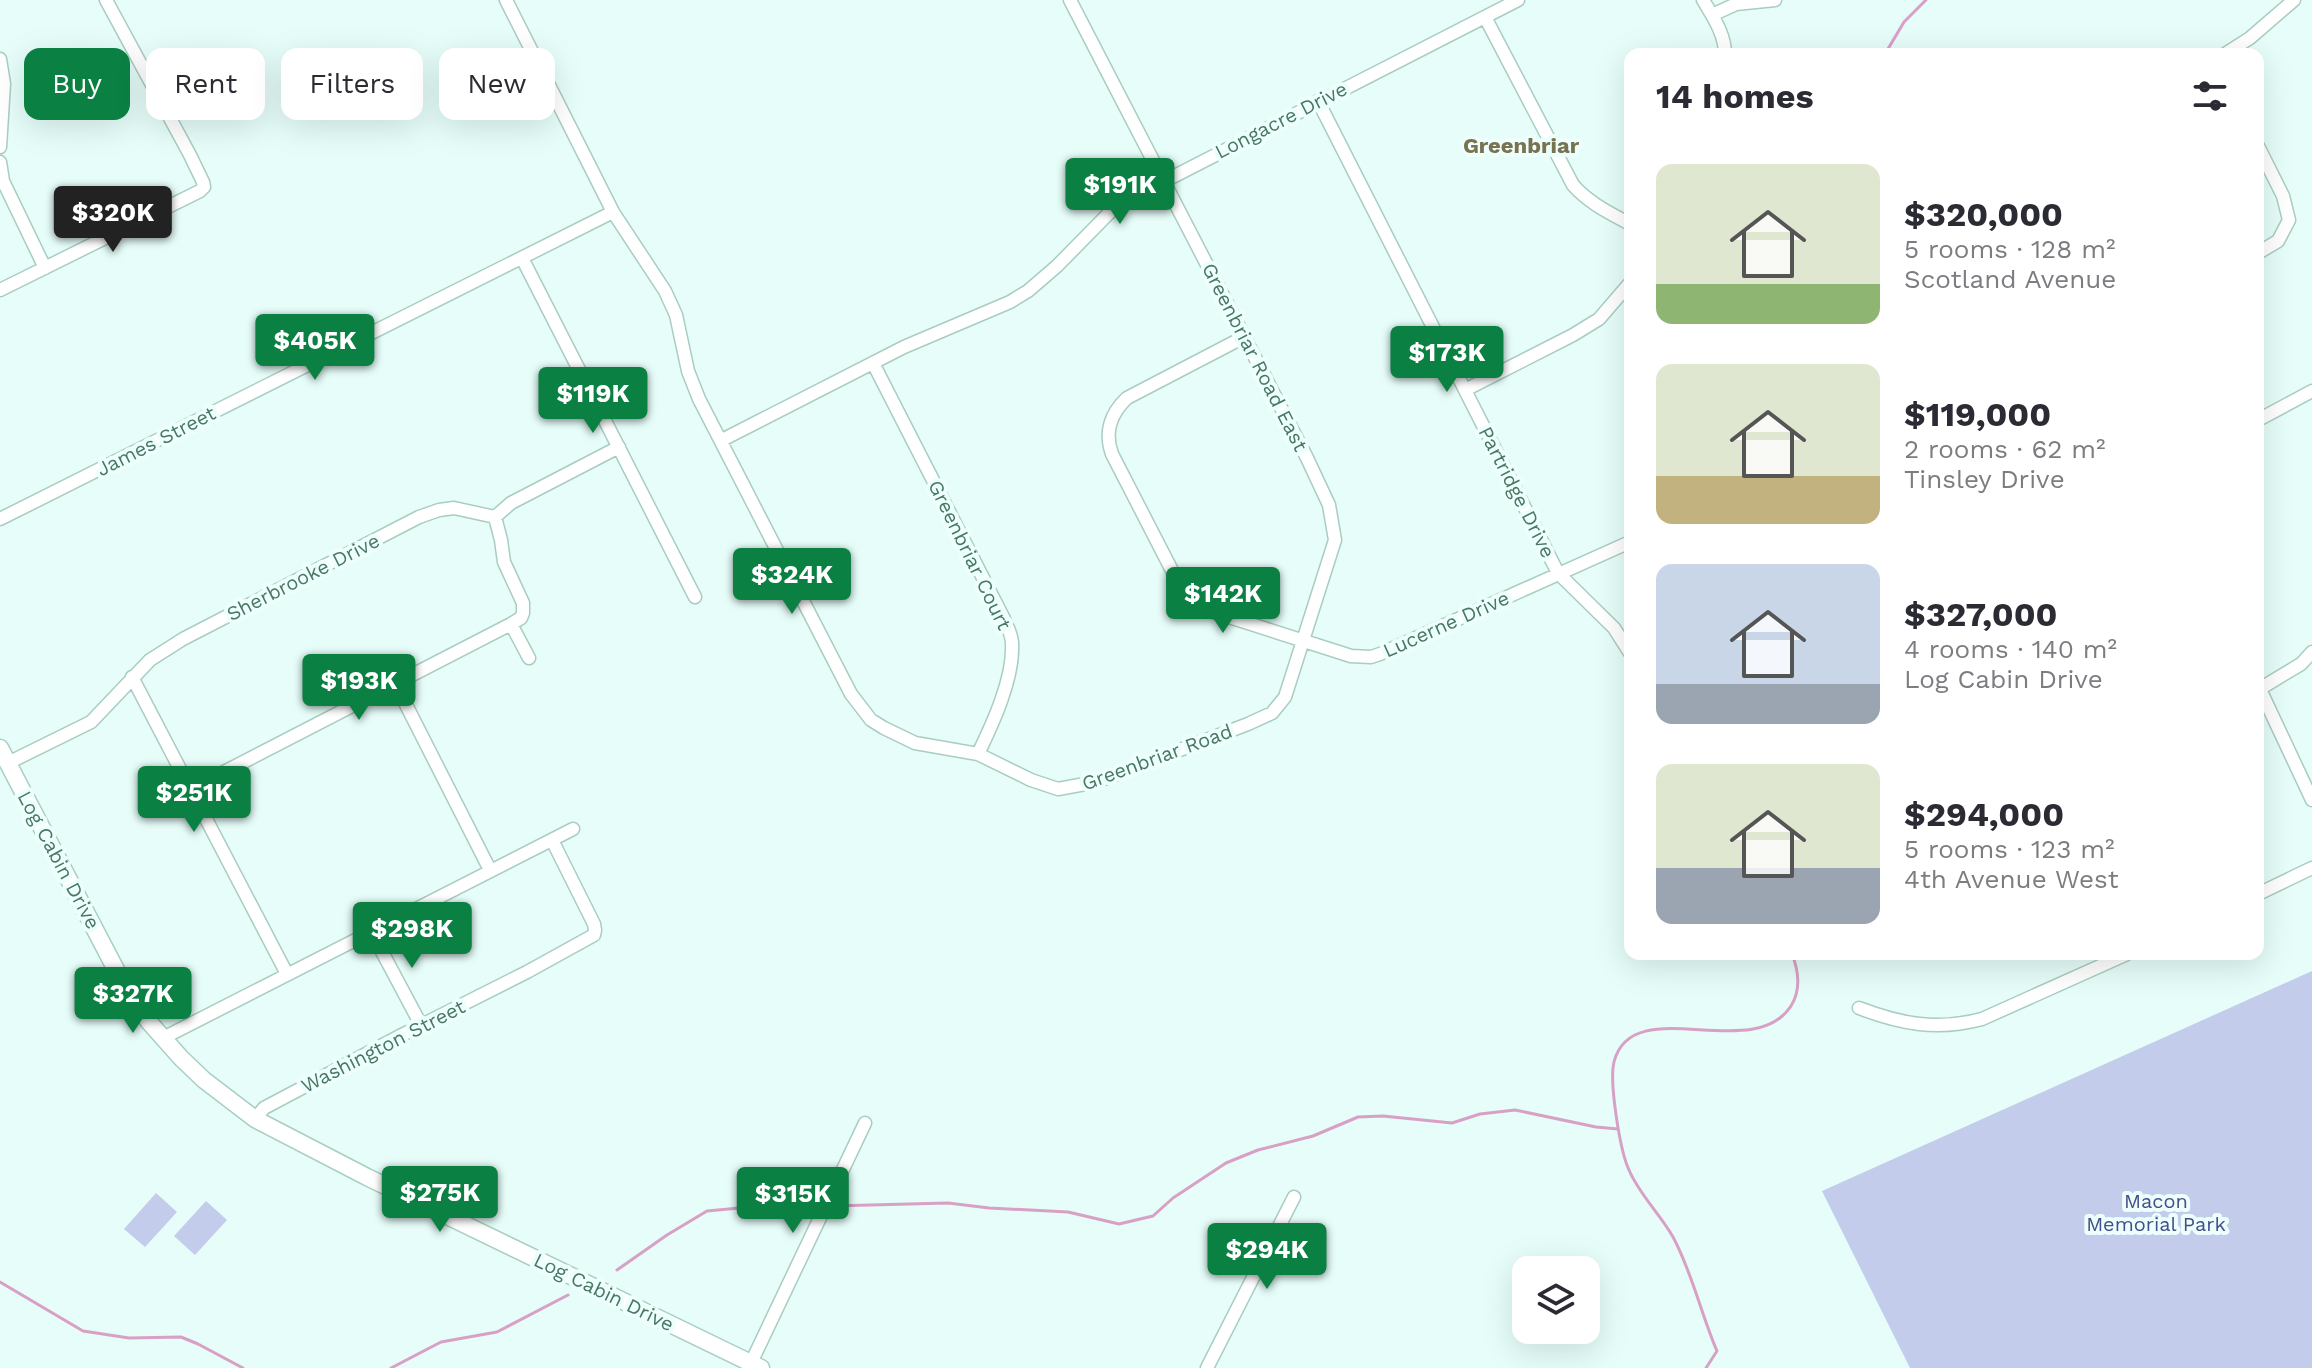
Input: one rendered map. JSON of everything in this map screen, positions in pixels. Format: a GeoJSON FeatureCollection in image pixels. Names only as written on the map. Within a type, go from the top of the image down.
{"type":"FeatureCollection","features":[{"type":"Feature","properties":{"kind":"street"},"geometry":{"type":"LineString","coordinates":[[0,290],[204,187],[190,155],[106,0]]}},
{"type":"Feature","properties":{"kind":"street","name":"Greenbriar Road"},"geometry":{"type":"LineString","coordinates":[[506,0],[613,212],[665,291],[676,315],[688,371],[699,399],[851,694],[871,720],[915,743],[978,754],[1031,780],[1058,789],[1096,782],[1272,713],[1285,697],[1304,640]]}},
{"type":"Feature","properties":{"kind":"street","name":"Greenbriar Road East"},"geometry":{"type":"LineString","coordinates":[[1070,0],[1329,505],[1335,540],[1304,640]]}},
{"type":"Feature","properties":{"kind":"street","name":"Longacre Drive"},"geometry":{"type":"LineString","coordinates":[[722,440],[930,335],[1010,302],[1057,266],[1116,206],[1518,0]]}},
{"type":"Feature","properties":{"kind":"street"},"geometry":{"type":"LineString","coordinates":[[1703,0],[1721,33],[1724,48]]}},
{"type":"Feature","properties":{"kind":"street"},"geometry":{"type":"LineString","coordinates":[[1712,15],[1736,4],[1775,0]]}},
{"type":"Feature","properties":{"kind":"street"},"geometry":{"type":"LineString","coordinates":[[2234,48],[2294,0]]}},
{"type":"Feature","properties":{"kind":"street"},"geometry":{"type":"LineString","coordinates":[[1485,17],[1573,185],[1584,197],[1624,221]]}},
{"type":"Feature","properties":{"kind":"street"},"geometry":{"type":"LineString","coordinates":[[0,59],[4,84],[0,147]]}},
{"type":"Feature","properties":{"kind":"street","name":"Partridge Drive"},"geometry":{"type":"LineString","coordinates":[[1318,101],[1558,573],[1614,628],[1624,644]]}},
{"type":"Feature","properties":{"kind":"street"},"geometry":{"type":"LineString","coordinates":[[2264,158],[2283,196],[2289,220],[2278,241],[2264,249]]}},
{"type":"Feature","properties":{"kind":"street"},"geometry":{"type":"LineString","coordinates":[[0,162],[3,181],[45,268]]}},
{"type":"Feature","properties":{"kind":"street","name":"James Street"},"geometry":{"type":"LineString","coordinates":[[0,519],[613,212]]}},
{"type":"Feature","properties":{"kind":"street"},"geometry":{"type":"LineString","coordinates":[[522,258],[695,597]]}},
{"type":"Feature","properties":{"kind":"street"},"geometry":{"type":"LineString","coordinates":[[1465,390],[1599,319],[1624,290]]}},
{"type":"Feature","properties":{"kind":"street","name":"Lucerne Drive"},"geometry":{"type":"LineString","coordinates":[[1244,337],[1127,398],[1119,405],[1111,421],[1109,445],[1185,595],[1201,608],[1351,656],[1371,657],[1624,545]]}},
{"type":"Feature","properties":{"kind":"street","name":"Greenbriar Court"},"geometry":{"type":"LineString","coordinates":[[873,363],[1004,619],[1012,642],[1008,674],[990,729],[978,754]]}},
{"type":"Feature","properties":{"kind":"street"},"geometry":{"type":"LineString","coordinates":[[2264,417],[2312,391]]}},
{"type":"Feature","properties":{"kind":"street"},"geometry":{"type":"LineString","coordinates":[[191,789],[521,618],[523,603],[504,562],[495,517],[511,503],[619,447]]}},
{"type":"Feature","properties":{"kind":"street","name":"Sherbrooke Drive"},"geometry":{"type":"LineString","coordinates":[[4,756],[91,722],[150,660],[183,639],[419,517],[454,508],[495,517]]}},
{"type":"Feature","properties":{"kind":"street"},"geometry":{"type":"LineString","coordinates":[[511,624],[529,658]]}},
{"type":"Feature","properties":{"kind":"street"},"geometry":{"type":"LineString","coordinates":[[2264,685],[2301,664],[2312,652]]}},
{"type":"Feature","properties":{"kind":"street"},"geometry":{"type":"LineString","coordinates":[[132,677],[287,974]]}},
{"type":"Feature","properties":{"kind":"street"},"geometry":{"type":"LineString","coordinates":[[395,683],[490,870]]}},
{"type":"Feature","properties":{"kind":"street"},"geometry":{"type":"LineString","coordinates":[[2264,699],[2312,800]]}},
{"type":"Feature","properties":{"kind":"street","name":"Log Cabin Drive"},"geometry":{"type":"LineString","coordinates":[[4,756],[124,985],[163,1038],[204,1080],[255,1119],[367,1177],[756,1366]]}},
{"type":"Feature","properties":{"kind":"street"},"geometry":{"type":"LineString","coordinates":[[163,1038],[573,829]]}},
{"type":"Feature","properties":{"kind":"street","name":"Washington Street"},"geometry":{"type":"LineString","coordinates":[[255,1119],[264,1108],[590,938],[595,930],[552,840]]}},
{"type":"Feature","properties":{"kind":"street"},"geometry":{"type":"LineString","coordinates":[[2264,891],[2312,868]]}},
{"type":"Feature","properties":{"kind":"street"},"geometry":{"type":"LineString","coordinates":[[371,931],[421,1025]]}},
{"type":"Feature","properties":{"kind":"street"},"geometry":{"type":"LineString","coordinates":[[1859,1008],[1927,1027],[1965,1024],[2114,960]]}},
{"type":"Feature","properties":{"kind":"street"},"geometry":{"type":"LineString","coordinates":[[756,1366],[865,1123]]}},
{"type":"Feature","properties":{"kind":"street"},"geometry":{"type":"LineString","coordinates":[[1207,1368],[1294,1197]]}},
{"type":"Feature","properties":{"kind":"green space","name":"Macon Memorial Park"},"geometry":{"type":"Polygon","coordinates":[[[2312,971],[2312,1368],[1910,1368],[1822,1191],[2312,971]]]}},
{"type":"Feature","properties":{"kind":"green space"},"geometry":{"type":"Polygon","coordinates":[[[156,1193],[177,1212],[145,1247],[124,1229],[156,1193]]]}},
{"type":"Feature","properties":{"kind":"green space"},"geometry":{"type":"Polygon","coordinates":[[[206,1201],[227,1220],[195,1255],[174,1236],[206,1201]]]}},
{"type":"Feature","properties":{"kind":"waterway"},"geometry":{"type":"LineString","coordinates":[[1889,48],[1904,22],[1926,0]]}},
{"type":"Feature","properties":{"kind":"waterway"},"geometry":{"type":"LineString","coordinates":[[1706,1368],[1717,1351],[1686,1264],[1673,1237],[1638,1187],[1626,1161],[1614,1100],[1614,1062],[1625,1042],[1644,1032],[1668,1029],[1750,1030],[1773,1022],[1791,1006],[1796,994],[1798,987],[1794,960]]}},
{"type":"Feature","properties":{"kind":"waterway"},"geometry":{"type":"LineString","coordinates":[[831,1206],[948,1203],[1068,1212],[1119,1224],[1153,1216],[1173,1198],[1226,1163],[1258,1150],[1313,1136],[1358,1117],[1383,1116],[1452,1123],[1480,1114],[1515,1110],[1618,1129]]}},
{"type":"Feature","properties":{"kind":"waterway"},"geometry":{"type":"LineString","coordinates":[[617,1270],[707,1211],[750,1207],[819,1207]]}},
{"type":"Feature","properties":{"kind":"waterway"},"geometry":{"type":"LineString","coordinates":[[0,1282],[83,1331],[129,1338],[181,1337],[243,1368]]}},
{"type":"Feature","properties":{"kind":"waterway"},"geometry":{"type":"LineString","coordinates":[[391,1368],[441,1342],[497,1332],[568,1295]]}},
{"type":"Feature","properties":{"kind":"district","name":"Greenbriar"},"geometry":{"type":"Point","coordinates":[1521,145]}}]}
